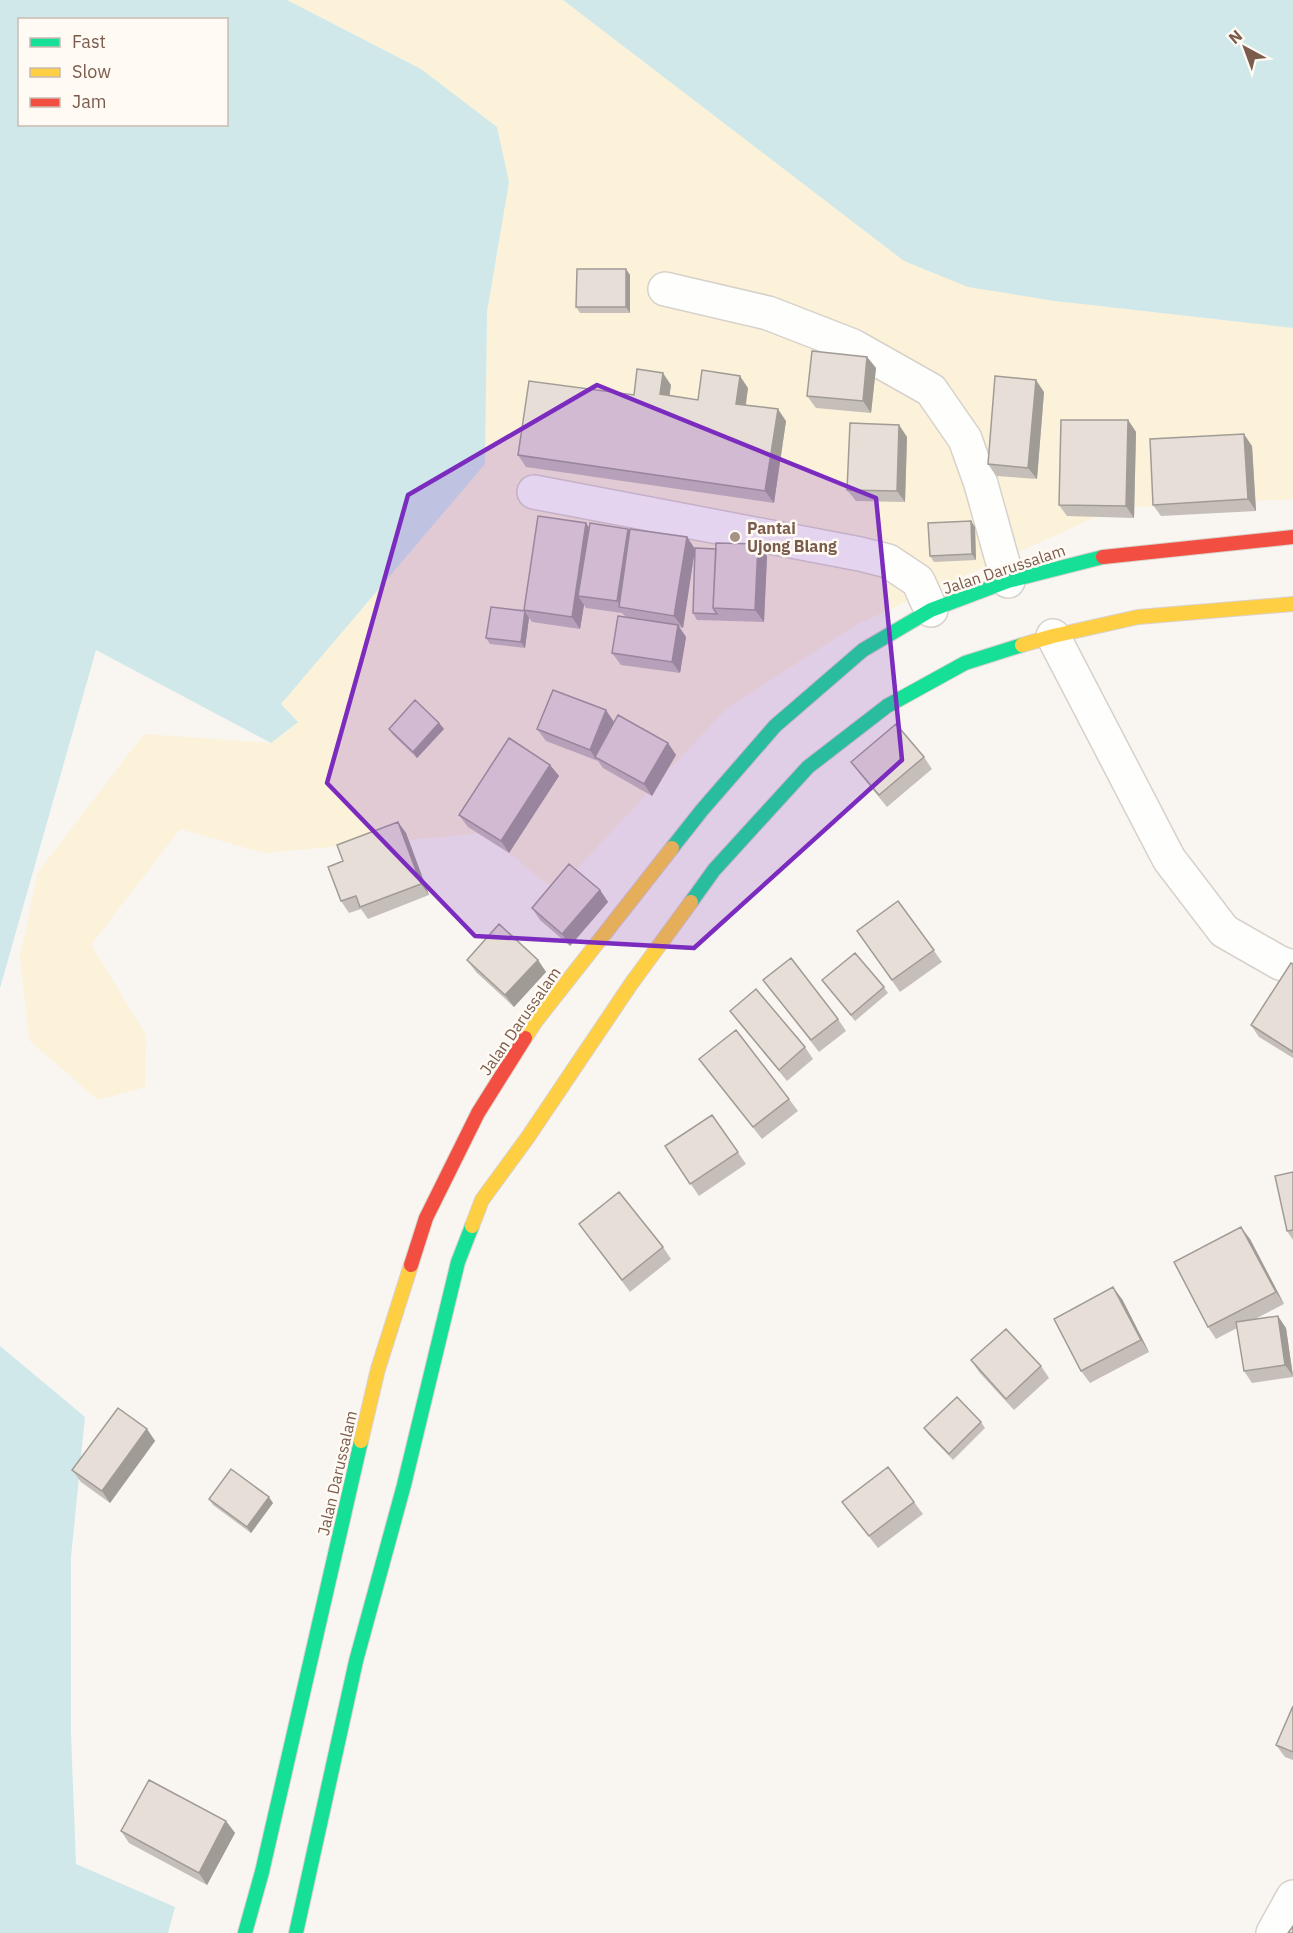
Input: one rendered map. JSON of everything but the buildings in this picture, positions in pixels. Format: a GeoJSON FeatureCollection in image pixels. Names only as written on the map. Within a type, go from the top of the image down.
{"type":"FeatureCollection","features":[{"type":"Feature","properties":{"kind":"street"},"geometry":{"type":"LineString","coordinates":[[665,290],[768,313],[853,346],[931,390],[965,439],[981,484],[1008,581]]}},
{"type":"Feature","properties":{"kind":"street"},"geometry":{"type":"LineString","coordinates":[[534,492],[888,561],[918,581],[931,610]]}},
{"type":"Feature","properties":{"kind":"street","name":"Jalan Darussalam"},"geometry":{"type":"LineString","coordinates":[[245,1933],[318,1653],[378,1369],[426,1218],[478,1113],[536,1021],[702,810],[775,726],[863,650],[931,610],[1008,581],[1096,558],[1293,537]]}},
{"type":"Feature","properties":{"kind":"street"},"geometry":{"type":"LineString","coordinates":[[296,1933],[351,1659],[404,1485],[458,1262],[482,1200],[528,1137],[631,984],[714,870],[808,767],[886,706],[965,663],[1053,636],[1138,617],[1293,604]]}},
{"type":"Feature","properties":{"kind":"street"},"geometry":{"type":"LineString","coordinates":[[1053,636],[1169,859],[1224,931],[1280,963],[1293,966]]}},
{"type":"Feature","properties":{"kind":"street"},"geometry":{"type":"LineString","coordinates":[[1273,1933],[1293,1897]]}},
{"type":"Feature","properties":{"kind":"highlighted area"},"geometry":{"type":"Polygon","coordinates":[[[597,385],[876,498],[902,760],[694,948],[475,936],[327,783],[408,495],[597,385]]]}},
{"type":"Feature","properties":{"kind":"sand","name":"Pantai Ujong Blang"},"geometry":{"type":"Polygon","coordinates":[[[287,0],[563,0],[904,261],[1055,301],[1293,328],[1293,499],[1116,508],[857,624],[726,709],[556,891],[484,833],[264,853],[180,829],[91,945],[146,1035],[145,1087],[98,1100],[29,1040],[20,956],[38,872],[144,734],[271,743],[298,722],[280,704],[485,463],[487,312],[509,182],[421,69],[287,0]]]}},
{"type":"Feature","properties":{"kind":"water"},"geometry":{"type":"Polygon","coordinates":[[[0,0],[287,0],[421,69],[497,127],[509,182],[487,312],[485,464],[281,704],[298,722],[271,743],[96,650],[0,988],[0,0]]]}},
{"type":"Feature","properties":{"kind":"water"},"geometry":{"type":"Polygon","coordinates":[[[563,0],[1293,0],[1293,328],[1055,301],[968,287],[904,261],[563,0]]]}},
{"type":"Feature","properties":{"kind":"water"},"geometry":{"type":"Polygon","coordinates":[[[0,1346],[85,1417],[71,1557],[71,1735],[76,1864],[175,1907],[168,1933],[0,1933],[0,1346]]]}},
{"type":"Feature","properties":{"kind":"traffic: fast"},"geometry":{"type":"LineString","coordinates":[[672,848],[775,726],[863,650],[931,610],[1008,581],[1103,557]]}},
{"type":"Feature","properties":{"kind":"traffic: fast"},"geometry":{"type":"LineString","coordinates":[[691,902],[714,870],[808,767],[887,706],[965,663],[1022,645]]}},
{"type":"Feature","properties":{"kind":"traffic: fast"},"geometry":{"type":"LineString","coordinates":[[296,1933],[356,1661],[404,1485],[458,1262],[472,1226]]}},
{"type":"Feature","properties":{"kind":"traffic: fast"},"geometry":{"type":"LineString","coordinates":[[245,1933],[262,1872],[361,1441]]}},
{"type":"Feature","properties":{"kind":"traffic: slow"},"geometry":{"type":"LineString","coordinates":[[1022,645],[1138,617],[1293,604]]}},
{"type":"Feature","properties":{"kind":"traffic: slow"},"geometry":{"type":"LineString","coordinates":[[525,1038],[672,848]]}},
{"type":"Feature","properties":{"kind":"traffic: slow"},"geometry":{"type":"LineString","coordinates":[[472,1226],[482,1200],[528,1137],[631,984],[691,902]]}},
{"type":"Feature","properties":{"kind":"traffic: slow"},"geometry":{"type":"LineString","coordinates":[[361,1441],[378,1369],[411,1265]]}},
{"type":"Feature","properties":{"kind":"traffic: jam"},"geometry":{"type":"LineString","coordinates":[[1103,557],[1293,537]]}},
{"type":"Feature","properties":{"kind":"traffic: jam"},"geometry":{"type":"LineString","coordinates":[[411,1265],[426,1218],[478,1113],[525,1038]]}},
{"type":"Feature","properties":{"kind":"place","name":"Pantai Ujong Blang"},"geometry":{"type":"Point","coordinates":[735,537]}}]}
